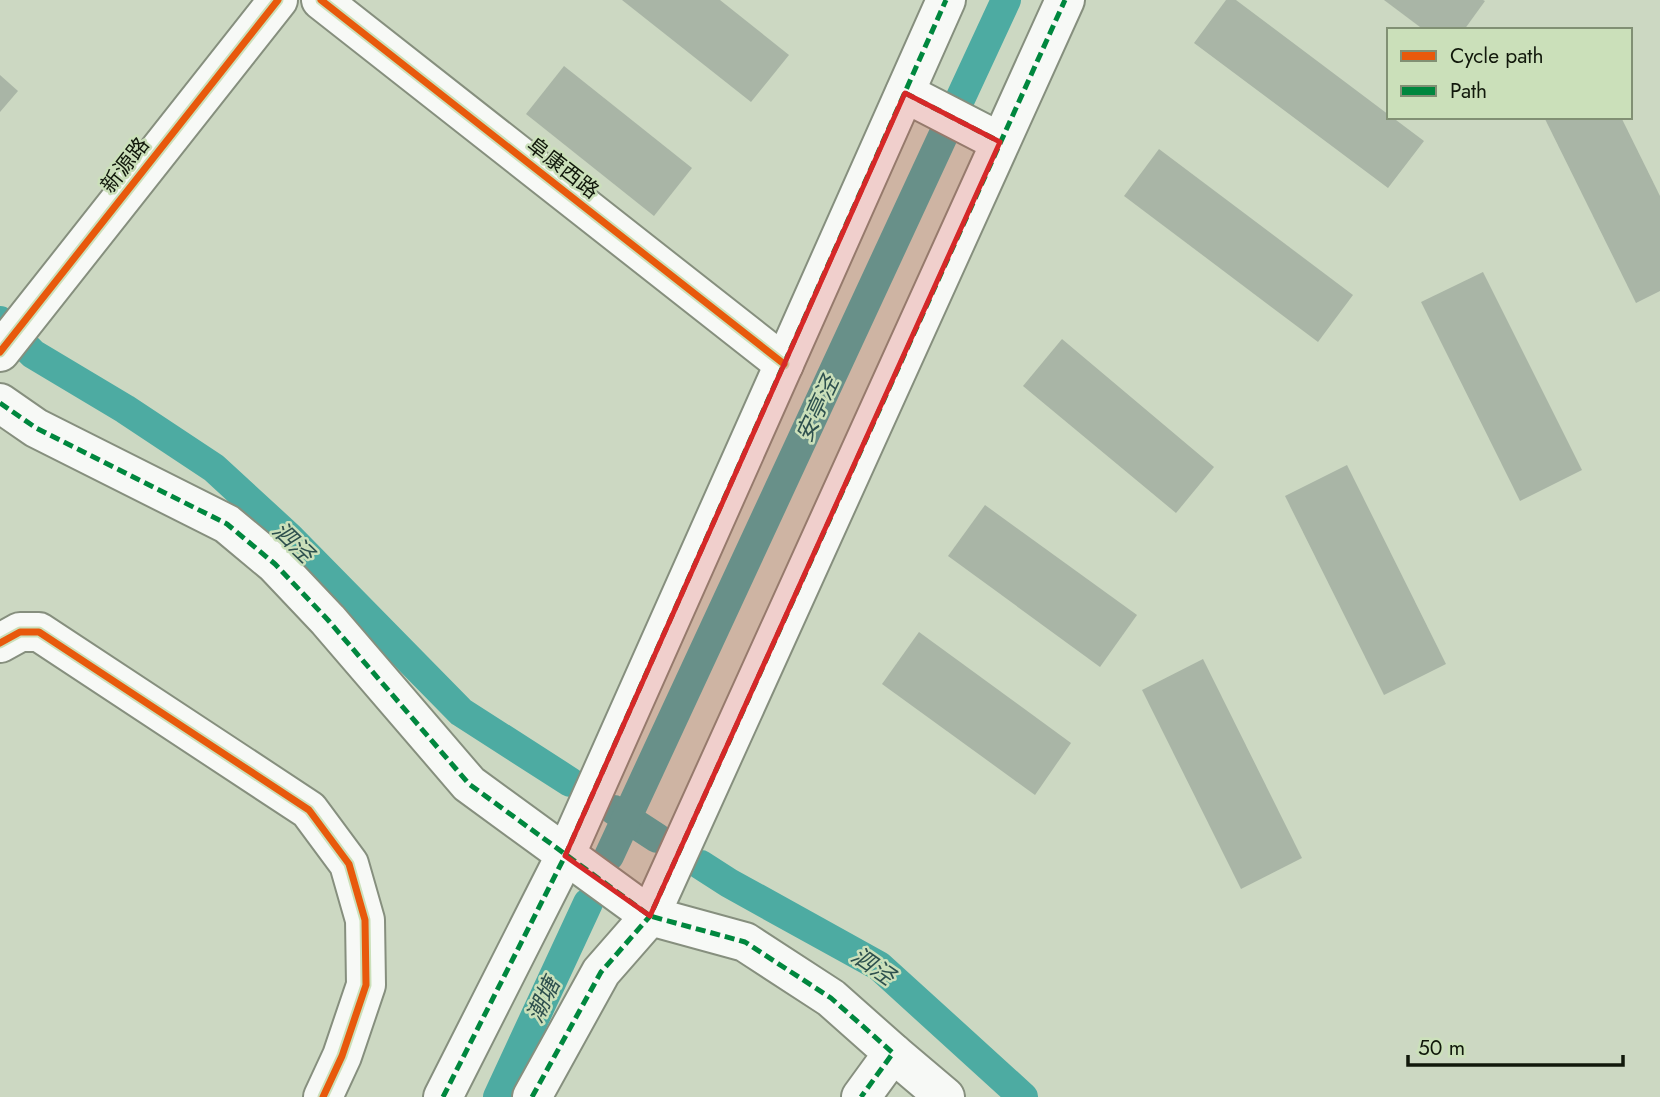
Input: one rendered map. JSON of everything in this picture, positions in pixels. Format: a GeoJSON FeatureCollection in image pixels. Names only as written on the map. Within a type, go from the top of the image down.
{"type":"FeatureCollection","features":[{"type":"Feature","properties":{"kind":"street","name":"新源路"},"geometry":{"type":"LineString","coordinates":[[0,352],[278,0]]}},
{"type":"Feature","properties":{"kind":"street","name":"阜康西路"},"geometry":{"type":"LineString","coordinates":[[321,0],[784,364]]}},
{"type":"Feature","properties":{"kind":"street"},"geometry":{"type":"LineString","coordinates":[[443,1097],[565,856],[784,364],[917,99],[946,0]]}},
{"type":"Feature","properties":{"kind":"street"},"geometry":{"type":"LineString","coordinates":[[532,1097],[601,972],[650,916],[989,137],[1065,0]]}},
{"type":"Feature","properties":{"kind":"street"},"geometry":{"type":"LineString","coordinates":[[917,99],[989,137]]}},
{"type":"Feature","properties":{"kind":"street"},"geometry":{"type":"LineString","coordinates":[[0,403],[36,428],[227,524],[275,564],[319,611],[469,785],[650,916],[745,942],[831,998],[940,1095]]}},
{"type":"Feature","properties":{"kind":"street"},"geometry":{"type":"LineString","coordinates":[[0,643],[20,632],[39,632],[309,810],[349,864],[365,919],[366,985],[342,1056],[323,1097]]}},
{"type":"Feature","properties":{"kind":"street"},"geometry":{"type":"LineString","coordinates":[[861,1097],[893,1053]]}},
{"type":"Feature","properties":{"kind":"highlighted area"},"geometry":{"type":"Polygon","coordinates":[[[905,93],[1000,142],[650,916],[565,856],[905,93]]]}},
{"type":"Feature","properties":{"kind":"building"},"geometry":{"type":"Polygon","coordinates":[[[622,0],[720,0],[789,55],[751,102],[622,0]]]}},
{"type":"Feature","properties":{"kind":"building"},"geometry":{"type":"Polygon","coordinates":[[[1226,0],[1236,0],[1387,113],[1387,119],[1395,119],[1424,141],[1388,188],[1194,43],[1226,0]]]}},
{"type":"Feature","properties":{"kind":"building"},"geometry":{"type":"Polygon","coordinates":[[[1384,0],[1485,1],[1465,28],[1421,28],[1384,0]]]}},
{"type":"Feature","properties":{"kind":"building"},"geometry":{"type":"Polygon","coordinates":[[[564,66],[692,168],[654,216],[526,114],[564,66]]]}},
{"type":"Feature","properties":{"kind":"building"},"geometry":{"type":"Polygon","coordinates":[[[0,75],[18,91],[0,112],[0,75]]]}},
{"type":"Feature","properties":{"kind":"building"},"geometry":{"type":"Polygon","coordinates":[[[1545,119],[1622,119],[1660,196],[1660,291],[1636,303],[1545,119]]]}},
{"type":"Feature","properties":{"kind":"building"},"geometry":{"type":"Polygon","coordinates":[[[1159,149],[1353,295],[1318,342],[1124,196],[1159,149]]]}},
{"type":"Feature","properties":{"kind":"building"},"geometry":{"type":"Polygon","coordinates":[[[1483,272],[1582,470],[1520,501],[1421,302],[1483,272]]]}},
{"type":"Feature","properties":{"kind":"building"},"geometry":{"type":"Polygon","coordinates":[[[1062,339],[1214,467],[1176,513],[1023,386],[1062,339]]]}},
{"type":"Feature","properties":{"kind":"building"},"geometry":{"type":"Polygon","coordinates":[[[1347,465],[1446,664],[1384,695],[1285,496],[1347,465]]]}},
{"type":"Feature","properties":{"kind":"building"},"geometry":{"type":"Polygon","coordinates":[[[985,505],[1137,615],[1100,667],[948,556],[985,505]]]}},
{"type":"Feature","properties":{"kind":"building"},"geometry":{"type":"Polygon","coordinates":[[[919,632],[1071,743],[1035,795],[882,684],[919,632]]]}},
{"type":"Feature","properties":{"kind":"building"},"geometry":{"type":"Polygon","coordinates":[[[1203,659],[1302,858],[1241,889],[1142,690],[1203,659]]]}},
{"type":"Feature","properties":{"kind":"waterway","name":"安亭泾"},"geometry":{"type":"LineString","coordinates":[[609,856],[1006,0]]}},
{"type":"Feature","properties":{"kind":"waterway","name":"泗泾"},"geometry":{"type":"LineString","coordinates":[[0,321],[33,354],[125,409],[214,468],[289,537],[461,712],[570,782]]}},
{"type":"Feature","properties":{"kind":"waterway","name":"泗泾"},"geometry":{"type":"LineString","coordinates":[[614,810],[657,838]]}},
{"type":"Feature","properties":{"kind":"waterway","name":"泗泾"},"geometry":{"type":"LineString","coordinates":[[701,865],[879,966],[1023,1097]]}},
{"type":"Feature","properties":{"kind":"waterway","name":"潮塘"},"geometry":{"type":"LineString","coordinates":[[498,1097],[588,903]]}},
{"type":"Feature","properties":{"kind":"marked path"},"geometry":{"type":"LineString","coordinates":[[443,1097],[565,856],[946,0]]}},
{"type":"Feature","properties":{"kind":"marked path"},"geometry":{"type":"LineString","coordinates":[[532,1097],[601,972],[650,916],[1065,0]]}},
{"type":"Feature","properties":{"kind":"marked path"},"geometry":{"type":"LineString","coordinates":[[905,93],[1000,142]]}},
{"type":"Feature","properties":{"kind":"marked path"},"geometry":{"type":"LineString","coordinates":[[0,403],[36,428],[227,524],[275,564],[328,620],[469,784],[650,916],[745,942],[831,998],[893,1053],[861,1097]]}},
{"type":"Feature","properties":{"kind":"cycle path"},"geometry":{"type":"LineString","coordinates":[[0,352],[278,0]]}},
{"type":"Feature","properties":{"kind":"cycle path"},"geometry":{"type":"LineString","coordinates":[[321,0],[784,364]]}},
{"type":"Feature","properties":{"kind":"cycle path"},"geometry":{"type":"LineString","coordinates":[[0,643],[20,632],[39,632],[309,810],[349,864],[365,920],[366,985],[342,1056],[323,1097]]}}]}
